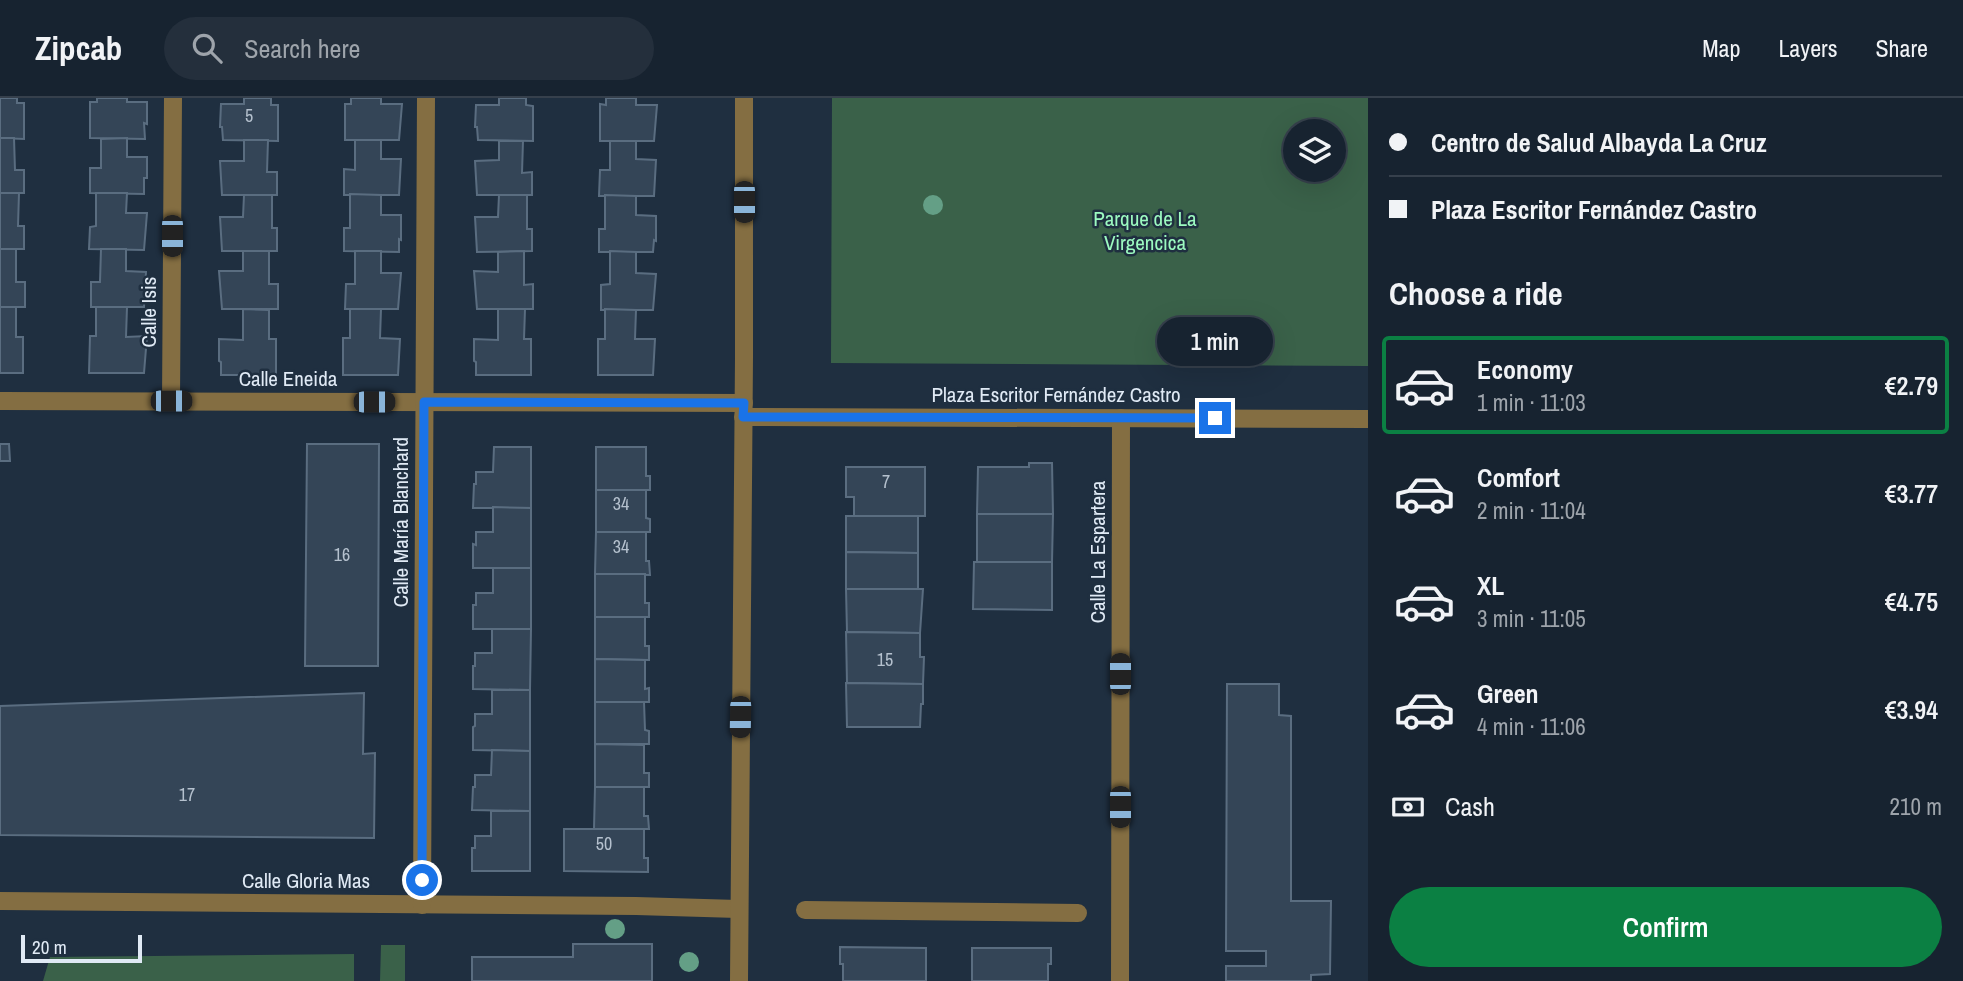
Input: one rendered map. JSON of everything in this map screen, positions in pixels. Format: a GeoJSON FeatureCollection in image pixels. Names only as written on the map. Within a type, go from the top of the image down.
{"type":"FeatureCollection","features":[{"type":"Feature","properties":{"kind":"street","name":"Calle Isis"},"geometry":{"type":"LineString","coordinates":[[171,401],[173,98]]}},
{"type":"Feature","properties":{"kind":"street","name":"Calle María Blanchard"},"geometry":{"type":"LineString","coordinates":[[422,905],[426,98]]}},
{"type":"Feature","properties":{"kind":"street"},"geometry":{"type":"LineString","coordinates":[[738,981],[744,98]]}},
{"type":"Feature","properties":{"kind":"street","name":"Calle Eneida"},"geometry":{"type":"LineString","coordinates":[[0,401],[424,402],[743,410]]}},
{"type":"Feature","properties":{"kind":"street","name":"Plaza Escritor Fernández Castro"},"geometry":{"type":"LineString","coordinates":[[743,410],[1121,418],[1368,419]]}},
{"type":"Feature","properties":{"kind":"street","name":"Calle La Espartera"},"geometry":{"type":"LineString","coordinates":[[1120,981],[1121,418]]}},
{"type":"Feature","properties":{"kind":"street","name":"Calle Gloria Mas"},"geometry":{"type":"LineString","coordinates":[[0,901],[738,909]]}},
{"type":"Feature","properties":{"kind":"street"},"geometry":{"type":"LineString","coordinates":[[805,909],[1078,913]]}},
{"type":"Feature","properties":{"kind":"green space","name":"Parque de La Virgencica"},"geometry":{"type":"Polygon","coordinates":[[[832,98],[1368,98],[1368,366],[831,363],[832,98]]]}},
{"type":"Feature","properties":{"kind":"green space"},"geometry":{"type":"Polygon","coordinates":[[[381,945],[405,945],[405,981],[380,981],[381,945]]]}},
{"type":"Feature","properties":{"kind":"green space"},"geometry":{"type":"Polygon","coordinates":[[[354,954],[354,981],[43,981],[50,957],[354,954]]]}},
{"type":"Feature","properties":{"kind":"building"},"geometry":{"type":"Polygon","coordinates":[[[0,98],[17,98],[17,103],[24,103],[24,139],[0,138],[0,98]]]}},
{"type":"Feature","properties":{"kind":"building"},"geometry":{"type":"Polygon","coordinates":[[[97,98],[127,98],[127,102],[147,102],[145,139],[90,138],[90,102],[97,102],[97,98]]]}},
{"type":"Feature","properties":{"kind":"building"},"geometry":{"type":"Polygon","coordinates":[[[244,98],[271,98],[271,105],[278,105],[278,141],[223,140],[220,127],[221,104],[244,104],[244,98]]]}},
{"type":"Feature","properties":{"kind":"building"},"geometry":{"type":"Polygon","coordinates":[[[351,98],[381,98],[381,104],[402,104],[399,140],[345,140],[345,104],[351,104],[351,98]]]}},
{"type":"Feature","properties":{"kind":"building"},"geometry":{"type":"Polygon","coordinates":[[[499,98],[526,98],[526,105],[533,106],[533,141],[478,140],[475,127],[476,105],[499,105],[499,98]]]}},
{"type":"Feature","properties":{"kind":"building"},"geometry":{"type":"Polygon","coordinates":[[[606,98],[636,98],[636,105],[657,105],[654,141],[600,141],[600,104],[606,105],[606,98]]]}},
{"type":"Feature","properties":{"kind":"building"},"geometry":{"type":"Polygon","coordinates":[[[0,138],[14,138],[15,170],[24,170],[24,193],[0,193],[0,138]]]}},
{"type":"Feature","properties":{"kind":"building"},"geometry":{"type":"Polygon","coordinates":[[[127,138],[127,157],[147,157],[144,194],[90,193],[90,168],[101,168],[101,139],[127,138]]]}},
{"type":"Feature","properties":{"kind":"building"},"geometry":{"type":"Polygon","coordinates":[[[244,140],[268,140],[267,172],[277,172],[277,195],[222,195],[220,161],[244,161],[244,140]]]}},
{"type":"Feature","properties":{"kind":"building"},"geometry":{"type":"Polygon","coordinates":[[[355,140],[381,140],[381,159],[401,159],[399,195],[344,195],[344,169],[355,170],[355,140]]]}},
{"type":"Feature","properties":{"kind":"building"},"geometry":{"type":"Polygon","coordinates":[[[499,141],[523,141],[522,173],[532,172],[532,195],[477,195],[475,161],[499,160],[499,141]]]}},
{"type":"Feature","properties":{"kind":"building"},"geometry":{"type":"Polygon","coordinates":[[[610,141],[636,141],[636,159],[656,160],[654,196],[599,196],[600,170],[610,170],[610,141]]]}},
{"type":"Feature","properties":{"kind":"building"},"geometry":{"type":"Polygon","coordinates":[[[0,193],[19,193],[18,226],[24,226],[24,249],[0,249],[0,193]]]}},
{"type":"Feature","properties":{"kind":"building"},"geometry":{"type":"Polygon","coordinates":[[[96,193],[127,193],[126,213],[147,213],[144,250],[89,249],[90,227],[96,226],[96,193]]]}},
{"type":"Feature","properties":{"kind":"building"},"geometry":{"type":"Polygon","coordinates":[[[350,194],[381,195],[381,215],[401,215],[399,252],[344,251],[344,228],[350,228],[350,194]]]}},
{"type":"Feature","properties":{"kind":"building"},"geometry":{"type":"Polygon","coordinates":[[[244,195],[272,195],[272,228],[277,228],[277,251],[222,251],[220,217],[243,217],[244,195]]]}},
{"type":"Feature","properties":{"kind":"building"},"geometry":{"type":"Polygon","coordinates":[[[499,195],[527,195],[527,229],[532,229],[532,251],[477,252],[475,217],[498,217],[499,195]]]}},
{"type":"Feature","properties":{"kind":"building"},"geometry":{"type":"Polygon","coordinates":[[[605,195],[636,196],[636,215],[656,216],[653,252],[599,252],[599,229],[605,229],[605,195]]]}},
{"type":"Feature","properties":{"kind":"building"},"geometry":{"type":"Polygon","coordinates":[[[0,249],[16,249],[16,282],[25,282],[25,307],[0,307],[0,249]]]}},
{"type":"Feature","properties":{"kind":"building"},"geometry":{"type":"Polygon","coordinates":[[[101,249],[126,249],[126,271],[146,272],[144,307],[91,307],[91,282],[100,282],[101,249]]]}},
{"type":"Feature","properties":{"kind":"building"},"geometry":{"type":"Polygon","coordinates":[[[243,251],[269,251],[269,284],[278,284],[278,309],[222,309],[219,271],[243,271],[243,251]]]}},
{"type":"Feature","properties":{"kind":"building"},"geometry":{"type":"Polygon","coordinates":[[[355,251],[381,251],[381,273],[401,273],[398,309],[345,309],[346,284],[355,284],[355,251]]]}},
{"type":"Feature","properties":{"kind":"building"},"geometry":{"type":"Polygon","coordinates":[[[524,251],[524,285],[533,284],[533,309],[477,309],[474,271],[498,272],[498,252],[524,251]]]}},
{"type":"Feature","properties":{"kind":"building"},"geometry":{"type":"Polygon","coordinates":[[[610,251],[636,252],[636,273],[656,274],[653,310],[601,310],[601,285],[610,284],[610,251]]]}},
{"type":"Feature","properties":{"kind":"building"},"geometry":{"type":"Polygon","coordinates":[[[0,307],[16,307],[16,337],[23,337],[23,373],[0,373],[0,307]]]}},
{"type":"Feature","properties":{"kind":"building"},"geometry":{"type":"Polygon","coordinates":[[[96,307],[127,307],[126,337],[147,336],[144,373],[89,373],[90,336],[96,336],[96,307]]]}},
{"type":"Feature","properties":{"kind":"building"},"geometry":{"type":"Polygon","coordinates":[[[243,309],[269,310],[269,339],[276,339],[276,375],[221,375],[219,339],[243,340],[243,309]]]}},
{"type":"Feature","properties":{"kind":"building"},"geometry":{"type":"Polygon","coordinates":[[[350,309],[381,309],[380,338],[400,339],[398,375],[343,375],[343,338],[350,338],[350,309]]]}},
{"type":"Feature","properties":{"kind":"building"},"geometry":{"type":"Polygon","coordinates":[[[498,309],[525,309],[524,339],[531,339],[531,375],[476,375],[474,339],[498,340],[498,309]]]}},
{"type":"Feature","properties":{"kind":"building"},"geometry":{"type":"Polygon","coordinates":[[[605,309],[636,310],[635,339],[655,339],[653,375],[598,375],[598,339],[605,339],[605,309]]]}},
{"type":"Feature","properties":{"kind":"building"},"geometry":{"type":"Polygon","coordinates":[[[0,444],[9,444],[10,461],[0,461],[0,444]]]}},
{"type":"Feature","properties":{"kind":"building"},"geometry":{"type":"Polygon","coordinates":[[[307,444],[379,444],[378,666],[305,666],[307,444]]]}},
{"type":"Feature","properties":{"kind":"building"},"geometry":{"type":"Polygon","coordinates":[[[494,447],[531,447],[531,508],[473,508],[476,472],[493,472],[494,447]]]}},
{"type":"Feature","properties":{"kind":"building"},"geometry":{"type":"Polygon","coordinates":[[[596,447],[646,447],[646,476],[650,476],[650,490],[596,490],[596,447]]]}},
{"type":"Feature","properties":{"kind":"building"},"geometry":{"type":"Polygon","coordinates":[[[1029,463],[1052,463],[1053,514],[977,514],[978,467],[1029,467],[1029,463]]]}},
{"type":"Feature","properties":{"kind":"building"},"geometry":{"type":"Polygon","coordinates":[[[846,467],[925,467],[925,516],[854,516],[854,497],[846,497],[846,467]]]}},
{"type":"Feature","properties":{"kind":"building"},"geometry":{"type":"Polygon","coordinates":[[[596,490],[646,490],[646,518],[650,519],[650,532],[596,532],[596,490]]]}},
{"type":"Feature","properties":{"kind":"building"},"geometry":{"type":"Polygon","coordinates":[[[493,507],[531,508],[531,568],[473,568],[476,532],[493,532],[493,507]]]}},
{"type":"Feature","properties":{"kind":"building"},"geometry":{"type":"Polygon","coordinates":[[[977,514],[1053,514],[1052,562],[977,562],[977,514]]]}},
{"type":"Feature","properties":{"kind":"building"},"geometry":{"type":"Polygon","coordinates":[[[846,516],[918,516],[918,553],[846,552],[846,516]]]}},
{"type":"Feature","properties":{"kind":"building"},"geometry":{"type":"Polygon","coordinates":[[[596,532],[646,532],[646,561],[649,561],[650,575],[595,574],[596,532]]]}},
{"type":"Feature","properties":{"kind":"building"},"geometry":{"type":"Polygon","coordinates":[[[846,552],[918,553],[918,589],[846,589],[846,552]]]}},
{"type":"Feature","properties":{"kind":"building"},"geometry":{"type":"Polygon","coordinates":[[[974,562],[1052,562],[1052,610],[973,609],[974,562]]]}},
{"type":"Feature","properties":{"kind":"building"},"geometry":{"type":"Polygon","coordinates":[[[493,568],[531,568],[531,629],[473,629],[476,593],[493,593],[493,568]]]}},
{"type":"Feature","properties":{"kind":"building"},"geometry":{"type":"Polygon","coordinates":[[[595,574],[645,574],[645,603],[649,603],[649,617],[595,617],[595,574]]]}},
{"type":"Feature","properties":{"kind":"building"},"geometry":{"type":"Polygon","coordinates":[[[846,589],[923,589],[920,633],[847,632],[846,589]]]}},
{"type":"Feature","properties":{"kind":"building"},"geometry":{"type":"Polygon","coordinates":[[[595,617],[645,617],[645,646],[649,646],[649,660],[595,659],[595,617]]]}},
{"type":"Feature","properties":{"kind":"building"},"geometry":{"type":"Polygon","coordinates":[[[492,629],[531,629],[530,690],[473,689],[475,653],[492,653],[492,629]]]}},
{"type":"Feature","properties":{"kind":"building"},"geometry":{"type":"Polygon","coordinates":[[[846,632],[920,633],[920,657],[924,657],[923,684],[847,683],[846,632]]]}},
{"type":"Feature","properties":{"kind":"building"},"geometry":{"type":"Polygon","coordinates":[[[595,659],[645,660],[645,689],[649,688],[649,702],[595,702],[595,659]]]}},
{"type":"Feature","properties":{"kind":"building"},"geometry":{"type":"Polygon","coordinates":[[[846,683],[923,684],[920,727],[847,727],[846,683]]]}},
{"type":"Feature","properties":{"kind":"building"},"geometry":{"type":"Polygon","coordinates":[[[1227,684],[1279,684],[1279,715],[1291,716],[1291,901],[1331,901],[1330,974],[1311,975],[1311,981],[1226,981],[1226,966],[1266,966],[1266,951],[1226,951],[1227,684]]]}},
{"type":"Feature","properties":{"kind":"building"},"geometry":{"type":"Polygon","coordinates":[[[492,690],[530,690],[530,751],[473,750],[475,714],[492,714],[492,690]]]}},
{"type":"Feature","properties":{"kind":"building"},"geometry":{"type":"Polygon","coordinates":[[[364,693],[363,754],[375,753],[374,838],[0,835],[0,706],[364,693]]]}},
{"type":"Feature","properties":{"kind":"building"},"geometry":{"type":"Polygon","coordinates":[[[595,702],[644,702],[645,730],[649,731],[649,744],[595,744],[595,702]]]}},
{"type":"Feature","properties":{"kind":"building"},"geometry":{"type":"Polygon","coordinates":[[[595,744],[644,745],[644,773],[649,773],[649,787],[595,787],[595,744]]]}},
{"type":"Feature","properties":{"kind":"building"},"geometry":{"type":"Polygon","coordinates":[[[492,750],[530,751],[530,811],[472,810],[475,775],[491,775],[492,750]]]}},
{"type":"Feature","properties":{"kind":"building"},"geometry":{"type":"Polygon","coordinates":[[[595,787],[644,787],[644,816],[648,816],[649,829],[594,829],[595,787]]]}},
{"type":"Feature","properties":{"kind":"building"},"geometry":{"type":"Polygon","coordinates":[[[491,811],[530,811],[530,871],[472,871],[475,836],[491,836],[491,811]]]}},
{"type":"Feature","properties":{"kind":"building"},"geometry":{"type":"Polygon","coordinates":[[[564,829],[644,829],[644,858],[648,858],[648,872],[564,871],[564,829]]]}},
{"type":"Feature","properties":{"kind":"building"},"geometry":{"type":"Polygon","coordinates":[[[573,944],[652,944],[652,981],[472,981],[472,957],[573,957],[573,944]]]}},
{"type":"Feature","properties":{"kind":"building"},"geometry":{"type":"Polygon","coordinates":[[[840,947],[926,948],[926,981],[843,981],[840,947]]]}},
{"type":"Feature","properties":{"kind":"building"},"geometry":{"type":"Polygon","coordinates":[[[972,948],[1051,948],[1048,981],[972,981],[972,948]]]}},
{"type":"Feature","properties":{"kind":"route"},"geometry":{"type":"LineString","coordinates":[[422,880],[424,402],[744,403],[743,417],[1215,418]]}}]}
